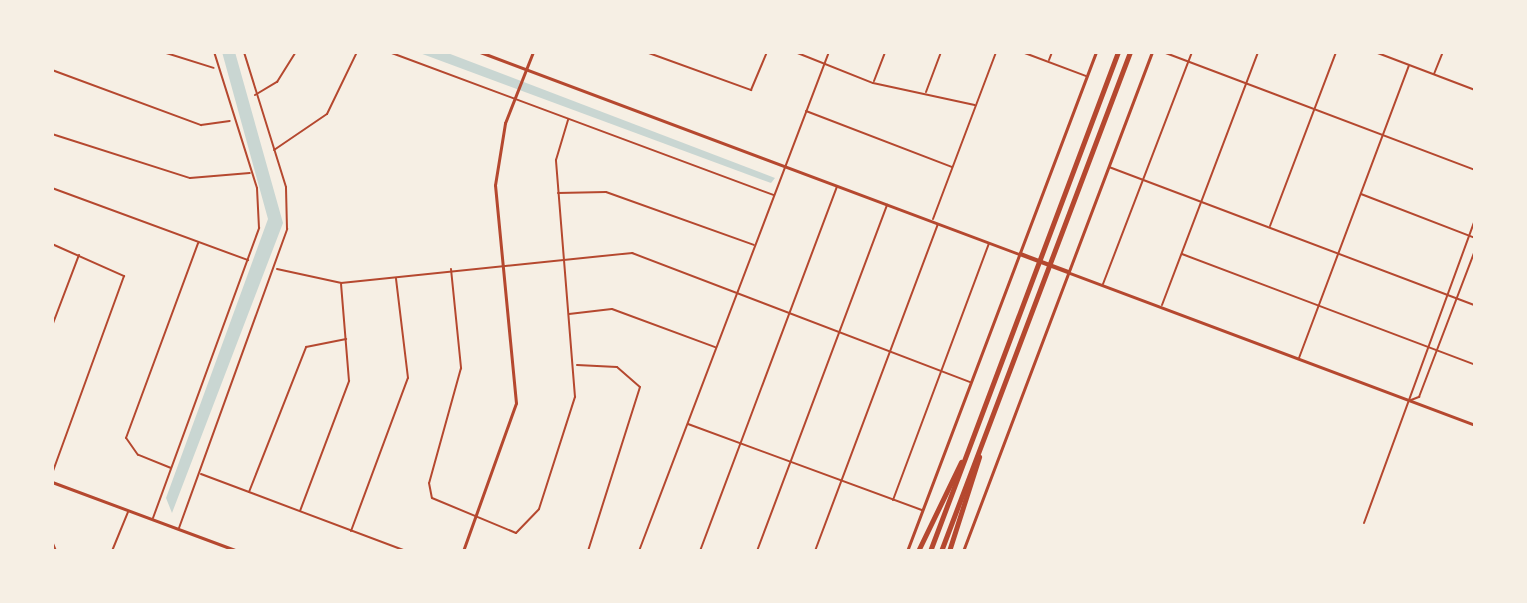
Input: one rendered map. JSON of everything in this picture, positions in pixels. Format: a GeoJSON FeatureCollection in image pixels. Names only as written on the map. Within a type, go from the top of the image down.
{"type":"FeatureCollection","features":[{"type":"Feature","properties":{"kind":"highway"},"geometry":{"type":"LineString","coordinates":[[930,551],[1118,52]]}},
{"type":"Feature","properties":{"kind":"highway"},"geometry":{"type":"LineString","coordinates":[[941,551],[1130,52]]}},
{"type":"Feature","properties":{"kind":"highway"},"geometry":{"type":"LineString","coordinates":[[949,551],[982,442]]}},
{"type":"Feature","properties":{"kind":"highway"},"geometry":{"type":"LineString","coordinates":[[918,551],[969,447]]}},
{"type":"Feature","properties":{"kind":"street"},"geometry":{"type":"LineString","coordinates":[[163,52],[215,68]]}},
{"type":"Feature","properties":{"kind":"street"},"geometry":{"type":"LineString","coordinates":[[152,520],[249,260],[260,215],[251,173],[215,68],[214,52]]}},
{"type":"Feature","properties":{"kind":"street"},"geometry":{"type":"LineString","coordinates":[[179,529],[277,269],[289,208],[244,52]]}},
{"type":"Feature","properties":{"kind":"street"},"geometry":{"type":"LineString","coordinates":[[255,95],[277,82],[296,52]]}},
{"type":"Feature","properties":{"kind":"street"},"geometry":{"type":"LineString","coordinates":[[274,150],[327,114],[357,52]]}},
{"type":"Feature","properties":{"kind":"street"},"geometry":{"type":"LineString","coordinates":[[389,52],[774,195]]}},
{"type":"Feature","properties":{"kind":"street"},"geometry":{"type":"LineString","coordinates":[[480,52],[1475,425]]}},
{"type":"Feature","properties":{"kind":"street"},"geometry":{"type":"LineString","coordinates":[[463,551],[517,392],[506,263],[495,185],[514,100],[533,52]]}},
{"type":"Feature","properties":{"kind":"street"},"geometry":{"type":"LineString","coordinates":[[646,52],[751,90],[767,52]]}},
{"type":"Feature","properties":{"kind":"street"},"geometry":{"type":"LineString","coordinates":[[795,52],[873,83],[975,105]]}},
{"type":"Feature","properties":{"kind":"street"},"geometry":{"type":"LineString","coordinates":[[639,551],[829,52]]}},
{"type":"Feature","properties":{"kind":"street"},"geometry":{"type":"LineString","coordinates":[[873,83],[885,52]]}},
{"type":"Feature","properties":{"kind":"street"},"geometry":{"type":"LineString","coordinates":[[926,92],[941,52]]}},
{"type":"Feature","properties":{"kind":"street"},"geometry":{"type":"LineString","coordinates":[[932,221],[996,52]]}},
{"type":"Feature","properties":{"kind":"street"},"geometry":{"type":"LineString","coordinates":[[1022,52],[1087,77]]}},
{"type":"Feature","properties":{"kind":"street"},"geometry":{"type":"LineString","coordinates":[[1048,61],[1052,52]]}},
{"type":"Feature","properties":{"kind":"street"},"geometry":{"type":"LineString","coordinates":[[907,551],[1096,52]]}},
{"type":"Feature","properties":{"kind":"street"},"geometry":{"type":"LineString","coordinates":[[963,551],[1152,52]]}},
{"type":"Feature","properties":{"kind":"street"},"geometry":{"type":"LineString","coordinates":[[1163,52],[1475,170]]}},
{"type":"Feature","properties":{"kind":"street"},"geometry":{"type":"LineString","coordinates":[[1103,284],[1192,52]]}},
{"type":"Feature","properties":{"kind":"street"},"geometry":{"type":"LineString","coordinates":[[1162,307],[1258,52]]}},
{"type":"Feature","properties":{"kind":"street"},"geometry":{"type":"LineString","coordinates":[[1270,226],[1336,52]]}},
{"type":"Feature","properties":{"kind":"street"},"geometry":{"type":"LineString","coordinates":[[1375,52],[1475,90]]}},
{"type":"Feature","properties":{"kind":"street"},"geometry":{"type":"LineString","coordinates":[[1434,75],[1443,52]]}},
{"type":"Feature","properties":{"kind":"street"},"geometry":{"type":"LineString","coordinates":[[1299,358],[1409,66]]}},
{"type":"Feature","properties":{"kind":"street"},"geometry":{"type":"LineString","coordinates":[[52,70],[201,125],[231,121]]}},
{"type":"Feature","properties":{"kind":"street"},"geometry":{"type":"LineString","coordinates":[[806,111],[953,167]]}},
{"type":"Feature","properties":{"kind":"street"},"geometry":{"type":"LineString","coordinates":[[451,269],[458,398],[429,483],[432,498],[474,519],[516,533],[539,509],[571,414],[576,365],[558,193],[557,150],[568,120]]}},
{"type":"Feature","properties":{"kind":"street"},"geometry":{"type":"LineString","coordinates":[[52,134],[190,178],[251,173]]}},
{"type":"Feature","properties":{"kind":"street"},"geometry":{"type":"LineString","coordinates":[[1109,166],[1475,305]]}},
{"type":"Feature","properties":{"kind":"street"},"geometry":{"type":"LineString","coordinates":[[700,551],[837,186]]}},
{"type":"Feature","properties":{"kind":"street"},"geometry":{"type":"LineString","coordinates":[[52,188],[249,260]]}},
{"type":"Feature","properties":{"kind":"street"},"geometry":{"type":"LineString","coordinates":[[558,193],[606,192],[756,245]]}},
{"type":"Feature","properties":{"kind":"street"},"geometry":{"type":"LineString","coordinates":[[1361,194],[1475,238]]}},
{"type":"Feature","properties":{"kind":"street"},"geometry":{"type":"LineString","coordinates":[[757,551],[887,204]]}},
{"type":"Feature","properties":{"kind":"street"},"geometry":{"type":"LineString","coordinates":[[1364,523],[1475,220]]}},
{"type":"Feature","properties":{"kind":"street"},"geometry":{"type":"LineString","coordinates":[[815,551],[939,223]]}},
{"type":"Feature","properties":{"kind":"street"},"geometry":{"type":"LineString","coordinates":[[893,500],[990,242]]}},
{"type":"Feature","properties":{"kind":"street"},"geometry":{"type":"LineString","coordinates":[[171,468],[128,446],[129,426],[198,243]]}},
{"type":"Feature","properties":{"kind":"street"},"geometry":{"type":"LineString","coordinates":[[52,244],[122,272],[52,474]]}},
{"type":"Feature","properties":{"kind":"street"},"geometry":{"type":"LineString","coordinates":[[1410,401],[1419,397],[1475,250]]}},
{"type":"Feature","properties":{"kind":"street"},"geometry":{"type":"LineString","coordinates":[[277,269],[341,283],[506,263],[632,253],[736,296],[971,382]]}},
{"type":"Feature","properties":{"kind":"street"},"geometry":{"type":"LineString","coordinates":[[52,326],[79,254]]}},
{"type":"Feature","properties":{"kind":"street"},"geometry":{"type":"LineString","coordinates":[[1182,254],[1475,365]]}},
{"type":"Feature","properties":{"kind":"street"},"geometry":{"type":"LineString","coordinates":[[351,531],[408,378],[396,277]]}},
{"type":"Feature","properties":{"kind":"street"},"geometry":{"type":"LineString","coordinates":[[300,511],[349,381],[341,283]]}},
{"type":"Feature","properties":{"kind":"street"},"geometry":{"type":"LineString","coordinates":[[569,314],[612,309],[716,348]]}},
{"type":"Feature","properties":{"kind":"street"},"geometry":{"type":"LineString","coordinates":[[249,492],[306,347],[347,339]]}},
{"type":"Feature","properties":{"kind":"street"},"geometry":{"type":"LineString","coordinates":[[576,365],[630,375],[640,387],[639,404],[588,551]]}},
{"type":"Feature","properties":{"kind":"street"},"geometry":{"type":"LineString","coordinates":[[688,424],[923,511]]}},
{"type":"Feature","properties":{"kind":"street"},"geometry":{"type":"LineString","coordinates":[[200,473],[406,551]]}},
{"type":"Feature","properties":{"kind":"street"},"geometry":{"type":"LineString","coordinates":[[52,482],[238,551]]}},
{"type":"Feature","properties":{"kind":"street"},"geometry":{"type":"LineString","coordinates":[[112,551],[128,511]]}},
{"type":"Feature","properties":{"kind":"street"},"geometry":{"type":"LineString","coordinates":[[52,541],[56,551]]}},
{"type":"Feature","properties":{"kind":"shaded area"},"geometry":{"type":"Polygon","coordinates":[[[222,52],[235,52],[283,223],[172,513],[166,498],[268,219],[222,52]]]}},
{"type":"Feature","properties":{"kind":"shaded area"},"geometry":{"type":"Polygon","coordinates":[[[417,52],[445,52],[775,178],[771,183],[417,52]]]}}]}
